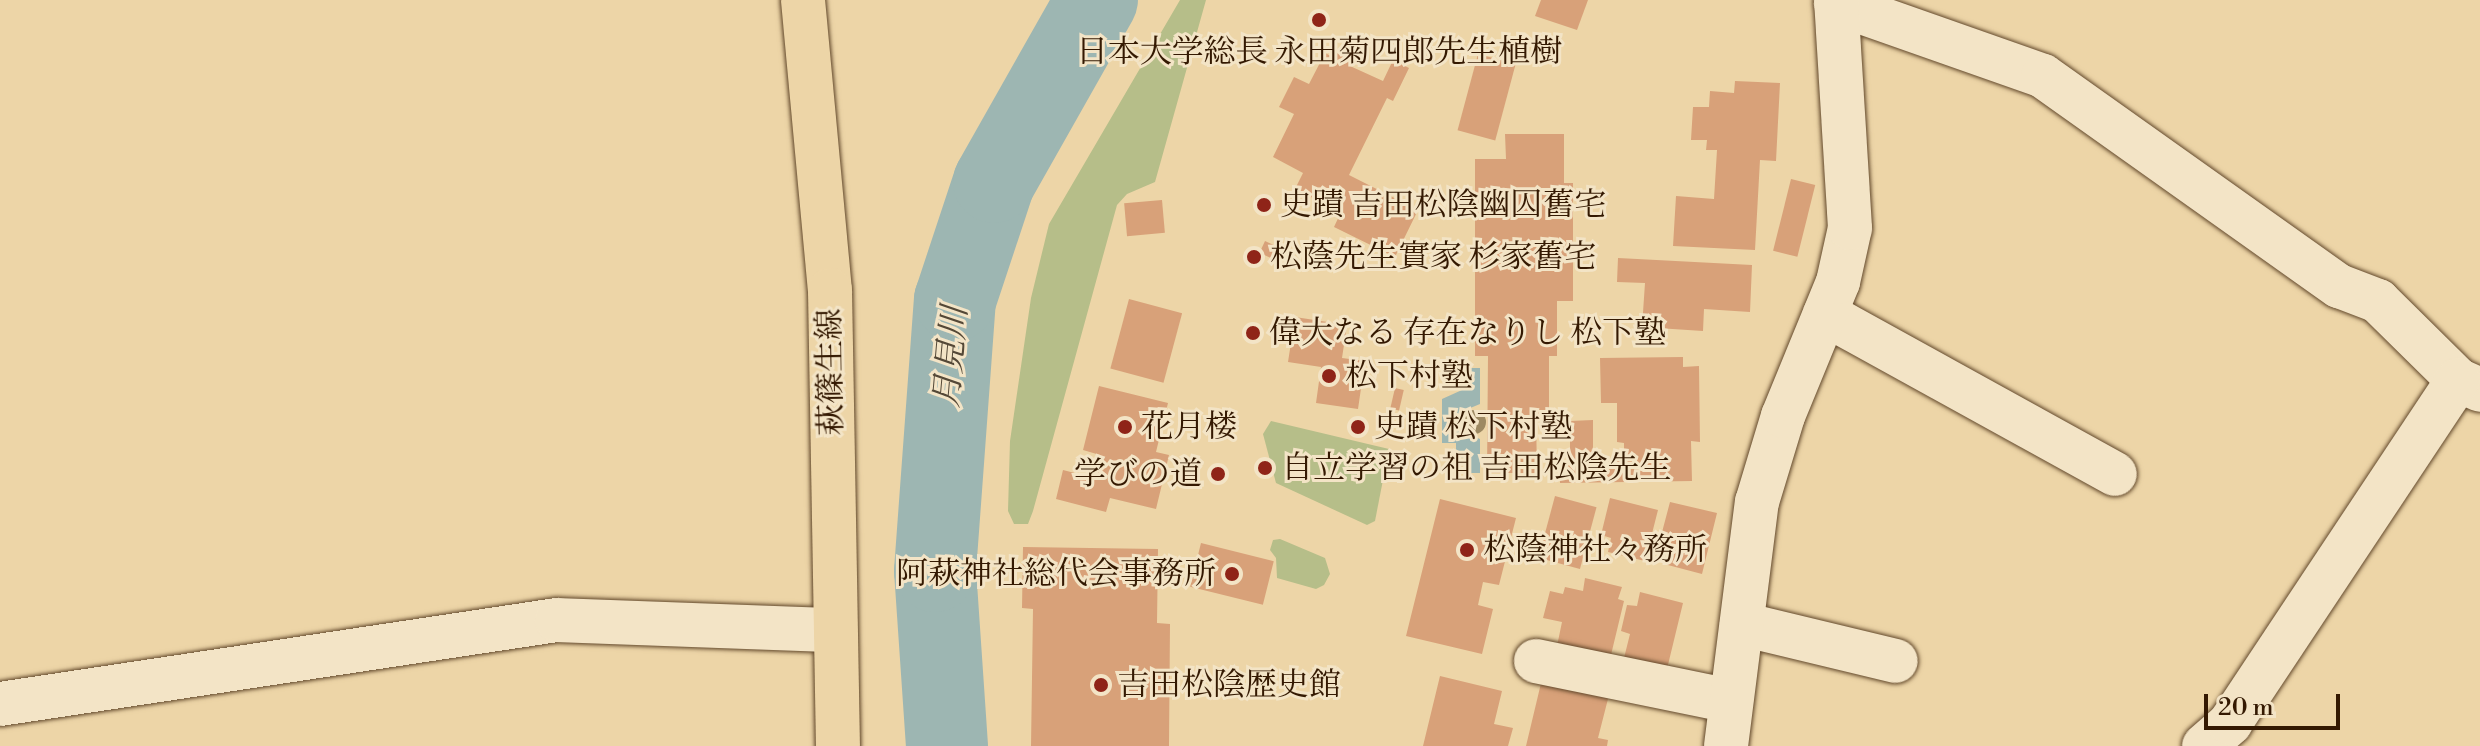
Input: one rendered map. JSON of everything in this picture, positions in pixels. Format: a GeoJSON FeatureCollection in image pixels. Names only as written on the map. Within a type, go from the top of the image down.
{"type":"FeatureCollection","features":[{"type":"Feature","properties":{"kind":"main road","name":"萩篠生線"},"geometry":{"type":"LineString","coordinates":[[803,0],[830,290],[838,746]]}},
{"type":"Feature","properties":{"kind":"street"},"geometry":{"type":"LineString","coordinates":[[1726,746],[1757,502],[1783,416],[1825,314],[1850,228],[1836,2],[2043,76],[2316,271],[2378,301],[2469,385],[2230,723],[2204,746]]}},
{"type":"Feature","properties":{"kind":"street"},"geometry":{"type":"LineString","coordinates":[[1825,314],[2115,474]]}},
{"type":"Feature","properties":{"kind":"street"},"geometry":{"type":"LineString","coordinates":[[0,704],[557,620],[834,630]]}},
{"type":"Feature","properties":{"kind":"street"},"geometry":{"type":"LineString","coordinates":[[1742,624],[1896,661]]}},
{"type":"Feature","properties":{"kind":"street"},"geometry":{"type":"LineString","coordinates":[[1536,661],[1731,701]]}},
{"type":"Feature","properties":{"kind":"green space"},"geometry":{"type":"Polygon","coordinates":[[[1180,0],[1206,0],[1155,182],[1127,194],[1117,205],[1033,511],[1028,524],[1014,524],[1008,511],[1010,441],[1031,298],[1049,224],[1180,0]]]}},
{"type":"Feature","properties":{"kind":"green space"},"geometry":{"type":"Polygon","coordinates":[[[1271,421],[1389,449],[1375,521],[1367,525],[1276,483],[1263,434],[1271,421]]]}},
{"type":"Feature","properties":{"kind":"green space"},"geometry":{"type":"Polygon","coordinates":[[[1280,539],[1325,558],[1330,574],[1324,585],[1316,589],[1277,578],[1276,558],[1270,550],[1273,540],[1280,539]]]}},
{"type":"Feature","properties":{"kind":"water"},"geometry":{"type":"Polygon","coordinates":[[[1468,368],[1480,368],[1480,404],[1463,411],[1460,422],[1463,432],[1480,439],[1480,473],[1469,473],[1468,458],[1456,458],[1456,443],[1442,443],[1442,399],[1462,390],[1468,368]]]}},
{"type":"Feature","properties":{"kind":"building"},"geometry":{"type":"Polygon","coordinates":[[[1541,0],[1588,0],[1577,30],[1535,16],[1541,0]]]}},
{"type":"Feature","properties":{"kind":"building"},"geometry":{"type":"Polygon","coordinates":[[[1340,48],[1355,55],[1350,66],[1383,81],[1393,60],[1409,68],[1393,101],[1387,98],[1349,175],[1418,210],[1395,257],[1334,227],[1341,212],[1295,189],[1303,173],[1273,157],[1294,114],[1279,107],[1294,77],[1309,84],[1325,53],[1335,58],[1340,48]]]}},
{"type":"Feature","properties":{"kind":"building"},"geometry":{"type":"Polygon","coordinates":[[[1478,54],[1516,64],[1495,140],[1458,130],[1478,54]]]}},
{"type":"Feature","properties":{"kind":"building"},"geometry":{"type":"Polygon","coordinates":[[[1735,81],[1780,83],[1776,161],[1760,160],[1755,250],[1673,246],[1676,196],[1714,199],[1717,150],[1706,150],[1707,140],[1691,140],[1693,107],[1709,107],[1710,91],[1734,93],[1735,81]]]}},
{"type":"Feature","properties":{"kind":"building"},"geometry":{"type":"Polygon","coordinates":[[[1505,134],[1564,134],[1564,183],[1573,183],[1573,301],[1557,301],[1557,356],[1549,356],[1549,416],[1536,416],[1537,473],[1487,473],[1488,356],[1475,356],[1475,159],[1506,159],[1505,134]]]}},
{"type":"Feature","properties":{"kind":"building"},"geometry":{"type":"Polygon","coordinates":[[[1791,179],[1815,185],[1797,257],[1773,251],[1791,179]]]}},
{"type":"Feature","properties":{"kind":"building"},"geometry":{"type":"Polygon","coordinates":[[[1162,200],[1165,233],[1127,236],[1124,203],[1162,200]]]}},
{"type":"Feature","properties":{"kind":"building"},"geometry":{"type":"Polygon","coordinates":[[[1265,241],[1284,250],[1279,262],[1260,253],[1265,241]]]}},
{"type":"Feature","properties":{"kind":"building"},"geometry":{"type":"Polygon","coordinates":[[[1618,258],[1752,265],[1750,312],[1704,309],[1703,331],[1642,327],[1645,283],[1617,282],[1618,258]]]}},
{"type":"Feature","properties":{"kind":"building"},"geometry":{"type":"Polygon","coordinates":[[[1129,299],[1182,313],[1163,383],[1110,369],[1129,299]]]}},
{"type":"Feature","properties":{"kind":"building","name":"松下村塾"},"geometry":{"type":"Polygon","coordinates":[[[1295,317],[1347,325],[1342,358],[1365,361],[1358,409],[1316,403],[1321,367],[1288,362],[1295,317]]]}},
{"type":"Feature","properties":{"kind":"building"},"geometry":{"type":"Polygon","coordinates":[[[1683,357],[1683,367],[1699,366],[1700,442],[1691,441],[1692,481],[1560,483],[1560,462],[1570,461],[1570,421],[1593,420],[1593,461],[1624,461],[1624,443],[1617,442],[1617,403],[1601,403],[1600,358],[1683,357]]]}},
{"type":"Feature","properties":{"kind":"building","name":"花月楼"},"geometry":{"type":"Polygon","coordinates":[[[1099,386],[1168,403],[1156,452],[1169,455],[1156,509],[1110,498],[1106,512],[1056,499],[1063,470],[1094,478],[1100,455],[1083,450],[1099,386]]]}},
{"type":"Feature","properties":{"kind":"building"},"geometry":{"type":"Polygon","coordinates":[[[1395,388],[1404,390],[1399,410],[1390,408],[1395,388]]]}},
{"type":"Feature","properties":{"kind":"building"},"geometry":{"type":"Polygon","coordinates":[[[1555,496],[1597,507],[1580,569],[1538,558],[1555,496]]]}},
{"type":"Feature","properties":{"kind":"building"},"geometry":{"type":"Polygon","coordinates":[[[1610,498],[1658,510],[1645,561],[1608,552],[1611,538],[1601,535],[1610,498]]]}},
{"type":"Feature","properties":{"kind":"building","name":"松蔭神社々務所"},"geometry":{"type":"Polygon","coordinates":[[[1440,499],[1516,518],[1499,585],[1483,582],[1478,605],[1493,609],[1482,654],[1406,636],[1440,499]]]}},
{"type":"Feature","properties":{"kind":"building"},"geometry":{"type":"Polygon","coordinates":[[[1670,502],[1717,513],[1702,574],[1664,564],[1671,538],[1661,536],[1670,502]]]}},
{"type":"Feature","properties":{"kind":"building","name":"阿萩神社総代会事務所"},"geometry":{"type":"Polygon","coordinates":[[[1201,543],[1274,561],[1263,605],[1190,587],[1201,543]]]}},
{"type":"Feature","properties":{"kind":"building","name":"吉田松陰歴史館"},"geometry":{"type":"Polygon","coordinates":[[[1023,547],[1158,549],[1157,623],[1170,624],[1169,746],[1031,746],[1033,609],[1022,608],[1023,547]]]}},
{"type":"Feature","properties":{"kind":"building"},"geometry":{"type":"Polygon","coordinates":[[[1585,578],[1622,587],[1618,599],[1624,601],[1610,659],[1557,646],[1562,622],[1543,618],[1550,591],[1563,594],[1565,587],[1583,591],[1585,578]]]}},
{"type":"Feature","properties":{"kind":"building"},"geometry":{"type":"Polygon","coordinates":[[[1640,592],[1683,603],[1666,673],[1623,662],[1630,634],[1621,631],[1627,605],[1637,606],[1640,592]]]}},
{"type":"Feature","properties":{"kind":"building"},"geometry":{"type":"Polygon","coordinates":[[[1440,676],[1502,691],[1494,724],[1513,728],[1508,746],[1423,746],[1440,676]]]}},
{"type":"Feature","properties":{"kind":"building"},"geometry":{"type":"Polygon","coordinates":[[[1542,679],[1609,695],[1598,738],[1608,740],[1607,746],[1526,746],[1542,679]]]}},
{"type":"Feature","properties":{"kind":"waterway","name":"月見川"},"geometry":{"type":"LineString","coordinates":[[947,746],[935,571],[955,300],[994,182],[1097,0]]}},
{"type":"Feature","properties":{"kind":"place","name":"日本大学総長 永田菊四郎先生植樹"},"geometry":{"type":"Point","coordinates":[1319,20]}},
{"type":"Feature","properties":{"kind":"place","name":"史蹟 吉田松陰幽囚舊宅"},"geometry":{"type":"Point","coordinates":[1264,205]}},
{"type":"Feature","properties":{"kind":"place","name":"松蔭先生實家 杉家舊宅"},"geometry":{"type":"Point","coordinates":[1254,257]}},
{"type":"Feature","properties":{"kind":"place","name":"偉大なる 存在なりし 松下塾"},"geometry":{"type":"Point","coordinates":[1253,333]}},
{"type":"Feature","properties":{"kind":"place","name":"松下村塾"},"geometry":{"type":"Point","coordinates":[1329,376]}},
{"type":"Feature","properties":{"kind":"place","name":"花月楼"},"geometry":{"type":"Point","coordinates":[1125,427]}},
{"type":"Feature","properties":{"kind":"place","name":"史蹟 松下村塾"},"geometry":{"type":"Point","coordinates":[1358,427]}},
{"type":"Feature","properties":{"kind":"place","name":"自立学習の祖 吉田松陰先生"},"geometry":{"type":"Point","coordinates":[1265,468]}},
{"type":"Feature","properties":{"kind":"place","name":"学びの道"},"geometry":{"type":"Point","coordinates":[1218,474]}},
{"type":"Feature","properties":{"kind":"place","name":"松蔭神社々務所"},"geometry":{"type":"Point","coordinates":[1467,550]}},
{"type":"Feature","properties":{"kind":"place","name":"阿萩神社総代会事務所"},"geometry":{"type":"Point","coordinates":[1232,574]}},
{"type":"Feature","properties":{"kind":"place","name":"吉田松陰歴史館"},"geometry":{"type":"Point","coordinates":[1101,685]}}]}
